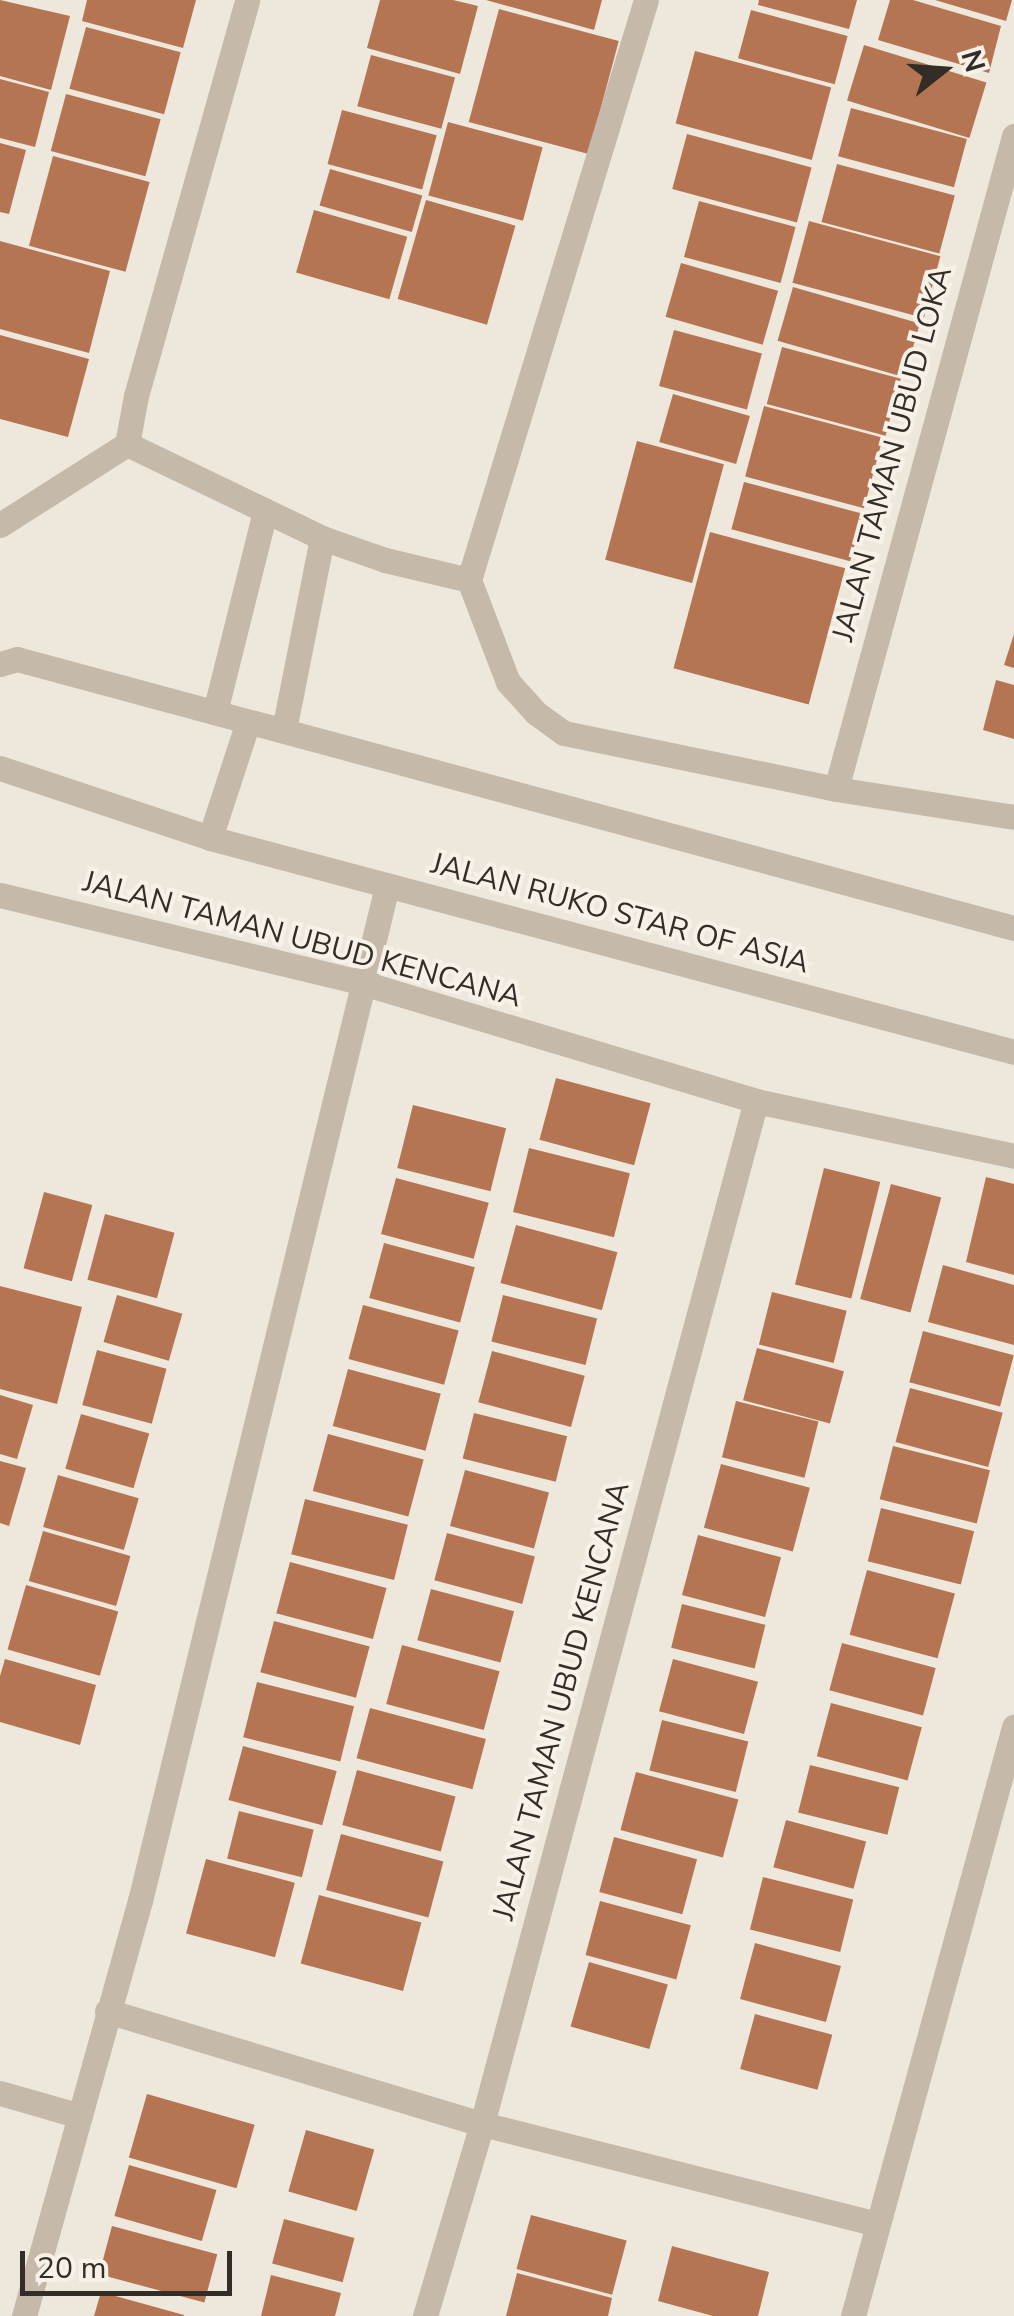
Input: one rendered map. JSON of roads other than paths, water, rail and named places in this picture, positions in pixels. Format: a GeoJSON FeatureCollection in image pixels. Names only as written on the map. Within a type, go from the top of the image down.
{"type":"FeatureCollection","features":[{"type":"Feature","properties":{"kind":"street"},"geometry":{"type":"LineString","coordinates":[[0,526],[127,444],[136,396],[247,0]]}},
{"type":"Feature","properties":{"kind":"street"},"geometry":{"type":"LineString","coordinates":[[646,0],[469,580],[508,682],[536,714],[564,733],[836,789],[1014,816]]}},
{"type":"Feature","properties":{"kind":"street","name":"JALAN TAMAN UBUD LOKA"},"geometry":{"type":"LineString","coordinates":[[836,789],[1014,136]]}},
{"type":"Feature","properties":{"kind":"street"},"geometry":{"type":"LineString","coordinates":[[127,444],[322,538],[385,560],[469,580]]}},
{"type":"Feature","properties":{"kind":"street"},"geometry":{"type":"LineString","coordinates":[[215,712],[265,512]]}},
{"type":"Feature","properties":{"kind":"street"},"geometry":{"type":"LineString","coordinates":[[284,730],[322,538]]}},
{"type":"Feature","properties":{"kind":"street"},"geometry":{"type":"LineString","coordinates":[[0,664],[18,659],[1014,928]]}},
{"type":"Feature","properties":{"kind":"street"},"geometry":{"type":"LineString","coordinates":[[210,838],[248,722]]}},
{"type":"Feature","properties":{"kind":"street","name":"JALAN RUKO STAR OF ASIA"},"geometry":{"type":"LineString","coordinates":[[0,768],[210,838],[1014,1052]]}},
{"type":"Feature","properties":{"kind":"street"},"geometry":{"type":"LineString","coordinates":[[24,2316],[144,1882],[387,886]]}},
{"type":"Feature","properties":{"kind":"street","name":"JALAN TAMAN UBUD KENCANA"},"geometry":{"type":"LineString","coordinates":[[1,900],[364,982],[756,1101],[1014,1156]]}},
{"type":"Feature","properties":{"kind":"street","name":"JALAN TAMAN UBUD KENCANA"},"geometry":{"type":"LineString","coordinates":[[424,2316],[482,2124],[756,1101]]}},
{"type":"Feature","properties":{"kind":"street"},"geometry":{"type":"LineString","coordinates":[[853,2316],[1014,1727]]}},
{"type":"Feature","properties":{"kind":"street"},"geometry":{"type":"LineString","coordinates":[[107,2011],[482,2124],[878,2224]]}},
{"type":"Feature","properties":{"kind":"street"},"geometry":{"type":"LineString","coordinates":[[0,2093],[80,2116]]}}]}
